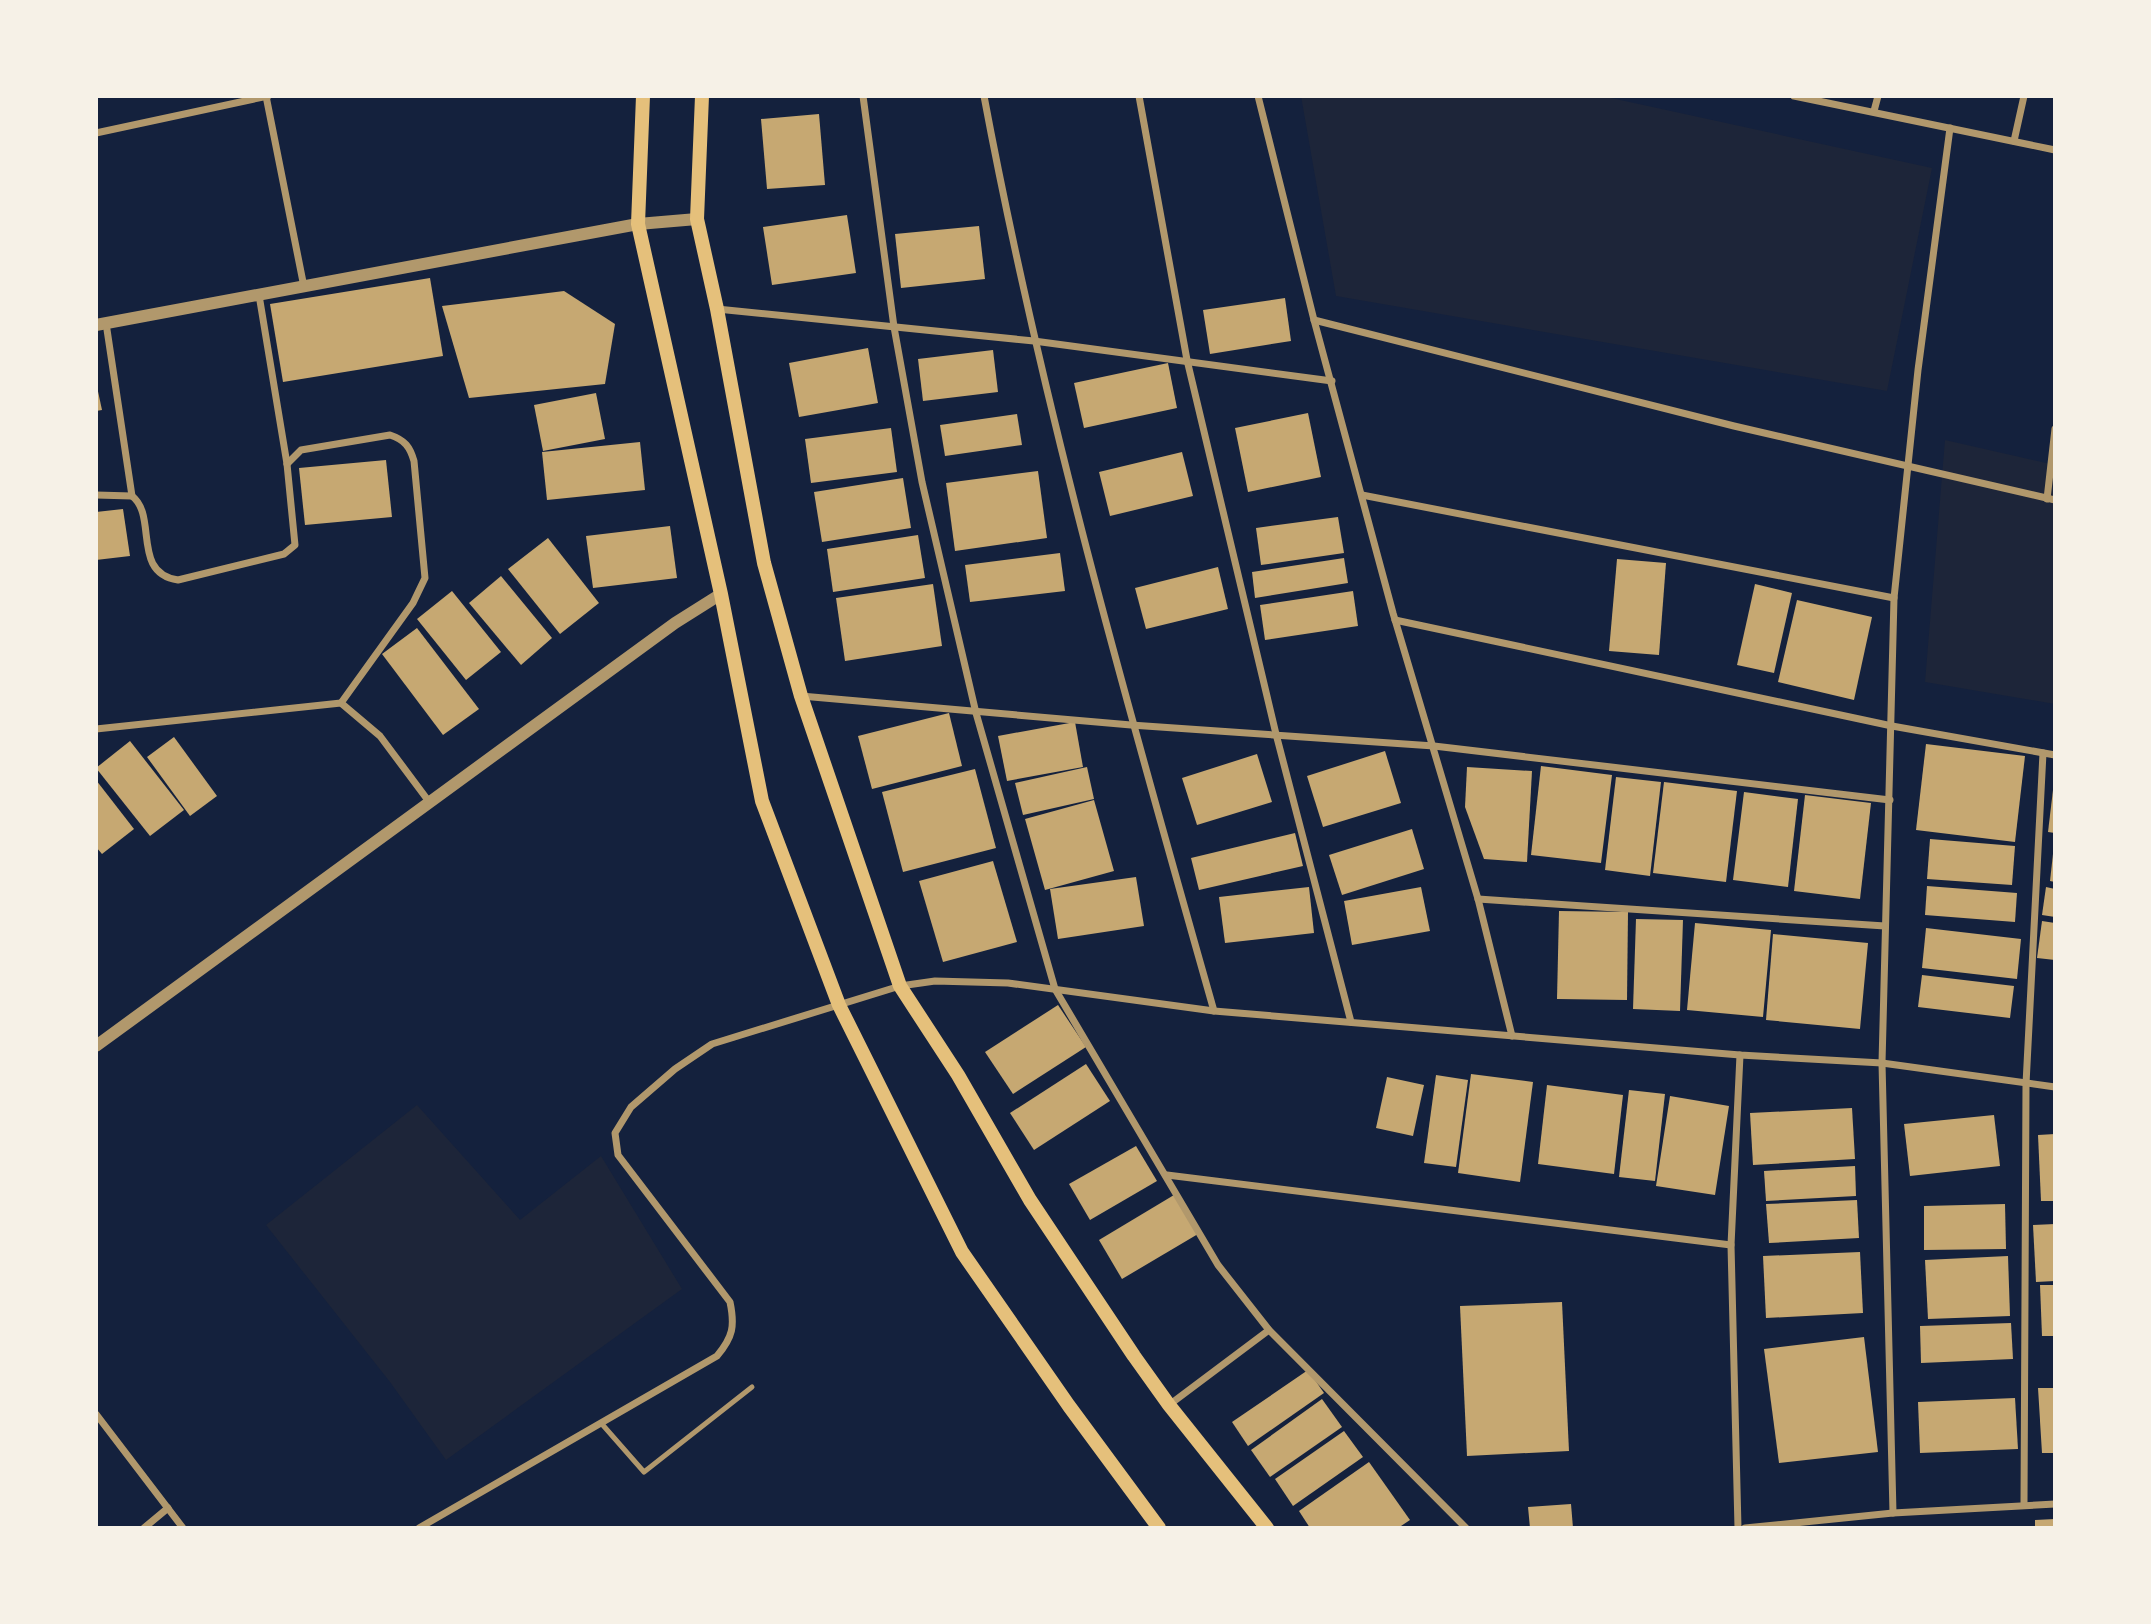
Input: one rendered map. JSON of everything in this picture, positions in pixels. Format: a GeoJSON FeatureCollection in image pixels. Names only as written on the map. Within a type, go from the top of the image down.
{"type":"FeatureCollection","features":[{"type":"Feature","properties":{"kind":"main road"},"geometry":{"type":"LineString","coordinates":[[643,96],[638,224],[721,594],[762,801],[839,1006],[962,1252],[1069,1406],[1159,1528]]}},
{"type":"Feature","properties":{"kind":"main road"},"geometry":{"type":"LineString","coordinates":[[702,96],[696,219],[717,309],[764,563],[801,696],[901,986],[958,1075],[1031,1200],[1169,1405],[1267,1528]]}},
{"type":"Feature","properties":{"kind":"street"},"geometry":{"type":"LineString","coordinates":[[96,133],[267,96],[304,287]]}},
{"type":"Feature","properties":{"kind":"street"},"geometry":{"type":"LineString","coordinates":[[863,96],[894,327],[922,482],[976,713],[1055,989],[1218,1265],[1269,1330],[1466,1528]]}},
{"type":"Feature","properties":{"kind":"street"},"geometry":{"type":"LineString","coordinates":[[984,96],[1034,341],[1131,725],[1214,1011]]}},
{"type":"Feature","properties":{"kind":"street"},"geometry":{"type":"LineString","coordinates":[[1139,96],[1187,360],[1276,734],[1351,1022]]}},
{"type":"Feature","properties":{"kind":"street"},"geometry":{"type":"LineString","coordinates":[[1258,96],[1314,320],[1413,686],[1434,746],[1478,899],[1511,1036]]}},
{"type":"Feature","properties":{"kind":"street"},"geometry":{"type":"LineString","coordinates":[[1794,96],[2055,150]]}},
{"type":"Feature","properties":{"kind":"street"},"geometry":{"type":"LineString","coordinates":[[1874,111],[1878,96]]}},
{"type":"Feature","properties":{"kind":"street"},"geometry":{"type":"LineString","coordinates":[[2014,141],[2024,96]]}},
{"type":"Feature","properties":{"kind":"street"},"geometry":{"type":"LineString","coordinates":[[1893,1513],[1882,1063],[1894,598],[1950,128]]}},
{"type":"Feature","properties":{"kind":"street"},"geometry":{"type":"LineString","coordinates":[[259,295],[297,538],[290,551],[178,580],[166,578],[155,569],[139,505],[132,495],[101,324],[638,224],[696,219]]}},
{"type":"Feature","properties":{"kind":"street"},"geometry":{"type":"LineString","coordinates":[[717,309],[1034,341],[1332,381]]}},
{"type":"Feature","properties":{"kind":"street"},"geometry":{"type":"LineString","coordinates":[[1314,320],[2051,499],[2055,429]]}},
{"type":"Feature","properties":{"kind":"street"},"geometry":{"type":"LineString","coordinates":[[287,464],[301,450],[390,435],[401,439],[410,449],[414,461],[425,578],[413,603],[341,703]]}},
{"type":"Feature","properties":{"kind":"street"},"geometry":{"type":"LineString","coordinates":[[96,495],[132,495]]}},
{"type":"Feature","properties":{"kind":"street"},"geometry":{"type":"LineString","coordinates":[[1362,495],[1894,598]]}},
{"type":"Feature","properties":{"kind":"street"},"geometry":{"type":"LineString","coordinates":[[96,1046],[675,623],[721,594]]}},
{"type":"Feature","properties":{"kind":"street"},"geometry":{"type":"LineString","coordinates":[[1395,620],[1892,726],[2055,755]]}},
{"type":"Feature","properties":{"kind":"street"},"geometry":{"type":"LineString","coordinates":[[801,696],[976,713],[1434,746],[1890,800]]}},
{"type":"Feature","properties":{"kind":"street"},"geometry":{"type":"LineString","coordinates":[[96,729],[341,703],[380,736],[430,803]]}},
{"type":"Feature","properties":{"kind":"street"},"geometry":{"type":"LineString","coordinates":[[2024,1504],[2026,1084],[2043,753]]}},
{"type":"Feature","properties":{"kind":"street"},"geometry":{"type":"LineString","coordinates":[[1478,899],[1885,926]]}},
{"type":"Feature","properties":{"kind":"street"},"geometry":{"type":"LineString","coordinates":[[419,1528],[717,1356],[731,1339],[734,1322],[730,1301],[618,1155],[614,1144],[618,1125],[631,1107],[712,1044],[901,986],[972,979],[1214,1011],[1740,1055],[1882,1063],[2055,1087]]}},
{"type":"Feature","properties":{"kind":"street"},"geometry":{"type":"LineString","coordinates":[[1738,1528],[1731,1245],[1740,1055]]}},
{"type":"Feature","properties":{"kind":"street"},"geometry":{"type":"LineString","coordinates":[[1167,1175],[1731,1245]]}},
{"type":"Feature","properties":{"kind":"street"},"geometry":{"type":"LineString","coordinates":[[1169,1405],[1269,1330]]}},
{"type":"Feature","properties":{"kind":"street"},"geometry":{"type":"LineString","coordinates":[[96,1414],[183,1528]]}},
{"type":"Feature","properties":{"kind":"street"},"geometry":{"type":"LineString","coordinates":[[1745,1528],[1893,1513],[2055,1504]]}},
{"type":"Feature","properties":{"kind":"street"},"geometry":{"type":"LineString","coordinates":[[144,1528],[168,1508]]}},
{"type":"Feature","properties":{"kind":"lane"},"geometry":{"type":"LineString","coordinates":[[601,1423],[644,1472],[752,1387]]}},
{"type":"Feature","properties":{"kind":"shaded area"},"geometry":{"type":"Polygon","coordinates":[[[1301,96],[1602,96],[1932,168],[1887,391],[1336,296],[1301,96]]]}},
{"type":"Feature","properties":{"kind":"shaded area"},"geometry":{"type":"Polygon","coordinates":[[[1945,440],[2055,465],[2055,704],[1925,682],[1945,440]]]}},
{"type":"Feature","properties":{"kind":"shaded area"},"geometry":{"type":"Polygon","coordinates":[[[417,1105],[520,1220],[601,1156],[682,1289],[446,1460],[390,1382],[266,1225],[417,1105]]]}},
{"type":"Feature","properties":{"kind":"building"},"geometry":{"type":"Polygon","coordinates":[[[819,114],[825,185],[767,189],[761,119],[819,114]]]}},
{"type":"Feature","properties":{"kind":"building"},"geometry":{"type":"Polygon","coordinates":[[[847,215],[856,273],[772,285],[763,227],[847,215]]]}},
{"type":"Feature","properties":{"kind":"building"},"geometry":{"type":"Polygon","coordinates":[[[979,226],[985,279],[901,288],[895,234],[979,226]]]}},
{"type":"Feature","properties":{"kind":"building"},"geometry":{"type":"Polygon","coordinates":[[[430,278],[443,356],[283,382],[270,304],[430,278]]]}},
{"type":"Feature","properties":{"kind":"building"},"geometry":{"type":"Polygon","coordinates":[[[564,291],[615,324],[605,384],[469,398],[442,306],[564,291]]]}},
{"type":"Feature","properties":{"kind":"building"},"geometry":{"type":"Polygon","coordinates":[[[1285,298],[1291,341],[1210,354],[1203,310],[1285,298]]]}},
{"type":"Feature","properties":{"kind":"building"},"geometry":{"type":"Polygon","coordinates":[[[868,348],[878,403],[799,417],[789,363],[868,348]]]}},
{"type":"Feature","properties":{"kind":"building"},"geometry":{"type":"Polygon","coordinates":[[[993,350],[998,392],[923,401],[918,359],[993,350]]]}},
{"type":"Feature","properties":{"kind":"building"},"geometry":{"type":"Polygon","coordinates":[[[1168,363],[1177,408],[1084,428],[1074,383],[1168,363]]]}},
{"type":"Feature","properties":{"kind":"building"},"geometry":{"type":"Polygon","coordinates":[[[96,382],[102,410],[96,411],[96,382]]]}},
{"type":"Feature","properties":{"kind":"building"},"geometry":{"type":"Polygon","coordinates":[[[596,393],[605,439],[543,451],[534,405],[596,393]]]}},
{"type":"Feature","properties":{"kind":"building"},"geometry":{"type":"Polygon","coordinates":[[[1308,413],[1321,477],[1248,492],[1235,428],[1308,413]]]}},
{"type":"Feature","properties":{"kind":"building"},"geometry":{"type":"Polygon","coordinates":[[[1017,414],[1022,445],[945,456],[940,425],[1017,414]]]}},
{"type":"Feature","properties":{"kind":"building"},"geometry":{"type":"Polygon","coordinates":[[[891,428],[897,472],[811,483],[805,439],[891,428]]]}},
{"type":"Feature","properties":{"kind":"building"},"geometry":{"type":"Polygon","coordinates":[[[640,442],[645,490],[547,500],[542,452],[640,442]]]}},
{"type":"Feature","properties":{"kind":"building"},"geometry":{"type":"Polygon","coordinates":[[[1182,452],[1193,496],[1110,516],[1099,472],[1182,452]]]}},
{"type":"Feature","properties":{"kind":"building"},"geometry":{"type":"Polygon","coordinates":[[[386,460],[392,517],[305,525],[299,468],[386,460]]]}},
{"type":"Feature","properties":{"kind":"building"},"geometry":{"type":"Polygon","coordinates":[[[1038,471],[1047,538],[955,551],[946,483],[1038,471]]]}},
{"type":"Feature","properties":{"kind":"building"},"geometry":{"type":"Polygon","coordinates":[[[903,478],[911,528],[822,542],[814,492],[903,478]]]}},
{"type":"Feature","properties":{"kind":"building"},"geometry":{"type":"Polygon","coordinates":[[[123,509],[130,556],[96,560],[96,512],[123,509]]]}},
{"type":"Feature","properties":{"kind":"building"},"geometry":{"type":"Polygon","coordinates":[[[1338,517],[1344,553],[1261,565],[1256,528],[1338,517]]]}},
{"type":"Feature","properties":{"kind":"building"},"geometry":{"type":"Polygon","coordinates":[[[670,526],[677,578],[593,588],[586,536],[670,526]]]}},
{"type":"Feature","properties":{"kind":"building"},"geometry":{"type":"Polygon","coordinates":[[[918,535],[925,578],[833,592],[827,549],[918,535]]]}},
{"type":"Feature","properties":{"kind":"building"},"geometry":{"type":"Polygon","coordinates":[[[548,538],[599,603],[560,634],[508,569],[548,538]]]}},
{"type":"Feature","properties":{"kind":"building"},"geometry":{"type":"Polygon","coordinates":[[[1060,553],[1065,591],[970,602],[965,565],[1060,553]]]}},
{"type":"Feature","properties":{"kind":"building"},"geometry":{"type":"Polygon","coordinates":[[[1344,558],[1348,583],[1255,598],[1252,572],[1344,558]]]}},
{"type":"Feature","properties":{"kind":"building"},"geometry":{"type":"Polygon","coordinates":[[[1617,559],[1666,563],[1659,655],[1609,651],[1617,559]]]}},
{"type":"Feature","properties":{"kind":"building"},"geometry":{"type":"Polygon","coordinates":[[[1218,567],[1228,609],[1146,629],[1135,588],[1218,567]]]}},
{"type":"Feature","properties":{"kind":"building"},"geometry":{"type":"Polygon","coordinates":[[[501,576],[552,638],[521,665],[469,603],[501,576]]]}},
{"type":"Feature","properties":{"kind":"building"},"geometry":{"type":"Polygon","coordinates":[[[933,584],[942,646],[845,661],[836,598],[933,584]]]}},
{"type":"Feature","properties":{"kind":"building"},"geometry":{"type":"Polygon","coordinates":[[[1755,584],[1792,593],[1774,673],[1737,665],[1755,584]]]}},
{"type":"Feature","properties":{"kind":"building"},"geometry":{"type":"Polygon","coordinates":[[[452,591],[501,652],[466,680],[417,619],[452,591]]]}},
{"type":"Feature","properties":{"kind":"building"},"geometry":{"type":"Polygon","coordinates":[[[1353,591],[1358,626],[1265,640],[1260,605],[1353,591]]]}},
{"type":"Feature","properties":{"kind":"building"},"geometry":{"type":"Polygon","coordinates":[[[1797,600],[1872,617],[1854,700],[1778,682],[1797,600]]]}},
{"type":"Feature","properties":{"kind":"building"},"geometry":{"type":"Polygon","coordinates":[[[417,628],[479,709],[443,735],[382,654],[417,628]]]}},
{"type":"Feature","properties":{"kind":"building"},"geometry":{"type":"Polygon","coordinates":[[[949,713],[962,766],[872,789],[858,736],[949,713]]]}},
{"type":"Feature","properties":{"kind":"building"},"geometry":{"type":"Polygon","coordinates":[[[1075,722],[1083,767],[1007,781],[998,736],[1075,722]]]}},
{"type":"Feature","properties":{"kind":"building"},"geometry":{"type":"Polygon","coordinates":[[[174,737],[217,796],[190,816],[147,757],[174,737]]]}},
{"type":"Feature","properties":{"kind":"building"},"geometry":{"type":"Polygon","coordinates":[[[130,741],[184,810],[150,836],[96,768],[130,741]]]}},
{"type":"Feature","properties":{"kind":"building"},"geometry":{"type":"Polygon","coordinates":[[[1926,744],[2025,756],[2015,842],[1916,830],[1926,744]]]}},
{"type":"Feature","properties":{"kind":"building"},"geometry":{"type":"Polygon","coordinates":[[[1385,751],[1401,803],[1323,827],[1307,776],[1385,751]]]}},
{"type":"Feature","properties":{"kind":"building"},"geometry":{"type":"Polygon","coordinates":[[[1257,754],[1272,802],[1197,825],[1182,778],[1257,754]]]}},
{"type":"Feature","properties":{"kind":"building"},"geometry":{"type":"Polygon","coordinates":[[[1541,766],[1612,775],[1601,863],[1531,855],[1541,766]]]}},
{"type":"Feature","properties":{"kind":"building"},"geometry":{"type":"Polygon","coordinates":[[[1087,767],[1094,799],[1023,815],[1015,783],[1087,767]]]}},
{"type":"Feature","properties":{"kind":"building"},"geometry":{"type":"Polygon","coordinates":[[[1467,767],[1532,771],[1527,862],[1484,859],[1465,807],[1467,767]]]}},
{"type":"Feature","properties":{"kind":"building"},"geometry":{"type":"Polygon","coordinates":[[[975,769],[996,848],[903,872],[882,792],[975,769]]]}},
{"type":"Feature","properties":{"kind":"building"},"geometry":{"type":"Polygon","coordinates":[[[1616,777],[1661,782],[1650,876],[1605,870],[1616,777]]]}},
{"type":"Feature","properties":{"kind":"building"},"geometry":{"type":"Polygon","coordinates":[[[96,780],[134,829],[102,854],[96,847],[96,780]]]}},
{"type":"Feature","properties":{"kind":"building"},"geometry":{"type":"Polygon","coordinates":[[[1664,782],[1737,791],[1726,882],[1653,873],[1664,782]]]}},
{"type":"Feature","properties":{"kind":"building"},"geometry":{"type":"Polygon","coordinates":[[[2055,790],[2055,833],[2048,832],[2055,790]]]}},
{"type":"Feature","properties":{"kind":"building"},"geometry":{"type":"Polygon","coordinates":[[[1744,792],[1798,799],[1788,887],[1733,880],[1744,792]]]}},
{"type":"Feature","properties":{"kind":"building"},"geometry":{"type":"Polygon","coordinates":[[[1805,795],[1871,803],[1860,899],[1794,891],[1805,795]]]}},
{"type":"Feature","properties":{"kind":"building"},"geometry":{"type":"Polygon","coordinates":[[[1094,800],[1114,871],[1045,890],[1025,819],[1094,800]]]}},
{"type":"Feature","properties":{"kind":"building"},"geometry":{"type":"Polygon","coordinates":[[[1412,829],[1424,869],[1342,895],[1329,855],[1412,829]]]}},
{"type":"Feature","properties":{"kind":"building"},"geometry":{"type":"Polygon","coordinates":[[[1295,833],[1303,866],[1199,890],[1191,858],[1295,833]]]}},
{"type":"Feature","properties":{"kind":"building"},"geometry":{"type":"Polygon","coordinates":[[[1930,839],[2015,846],[2012,885],[1927,879],[1930,839]]]}},
{"type":"Feature","properties":{"kind":"building"},"geometry":{"type":"Polygon","coordinates":[[[2055,854],[2055,882],[2050,881],[2055,854]]]}},
{"type":"Feature","properties":{"kind":"building"},"geometry":{"type":"Polygon","coordinates":[[[993,861],[1017,942],[943,962],[919,881],[993,861]]]}},
{"type":"Feature","properties":{"kind":"building"},"geometry":{"type":"Polygon","coordinates":[[[1136,877],[1144,926],[1058,939],[1050,889],[1136,877]]]}},
{"type":"Feature","properties":{"kind":"building"},"geometry":{"type":"Polygon","coordinates":[[[1927,886],[2017,893],[2015,922],[1925,915],[1927,886]]]}},
{"type":"Feature","properties":{"kind":"building"},"geometry":{"type":"Polygon","coordinates":[[[1309,887],[1314,933],[1225,943],[1219,897],[1309,887]]]}},
{"type":"Feature","properties":{"kind":"building"},"geometry":{"type":"Polygon","coordinates":[[[1421,887],[1430,931],[1352,945],[1344,901],[1421,887]]]}},
{"type":"Feature","properties":{"kind":"building"},"geometry":{"type":"Polygon","coordinates":[[[2046,887],[2055,889],[2055,917],[2042,915],[2046,887]]]}},
{"type":"Feature","properties":{"kind":"building"},"geometry":{"type":"Polygon","coordinates":[[[1559,911],[1628,912],[1627,1000],[1557,999],[1559,911]]]}},
{"type":"Feature","properties":{"kind":"building"},"geometry":{"type":"Polygon","coordinates":[[[1636,919],[1683,920],[1680,1011],[1633,1009],[1636,919]]]}},
{"type":"Feature","properties":{"kind":"building"},"geometry":{"type":"Polygon","coordinates":[[[2042,921],[2055,923],[2055,960],[2037,958],[2042,921]]]}},
{"type":"Feature","properties":{"kind":"building"},"geometry":{"type":"Polygon","coordinates":[[[1695,923],[1771,930],[1763,1017],[1687,1010],[1695,923]]]}},
{"type":"Feature","properties":{"kind":"building"},"geometry":{"type":"Polygon","coordinates":[[[1926,928],[2021,939],[2017,979],[1922,968],[1926,928]]]}},
{"type":"Feature","properties":{"kind":"building"},"geometry":{"type":"Polygon","coordinates":[[[1773,934],[1868,943],[1860,1029],[1766,1020],[1773,934]]]}},
{"type":"Feature","properties":{"kind":"building"},"geometry":{"type":"Polygon","coordinates":[[[1922,975],[2014,986],[2010,1018],[1918,1007],[1922,975]]]}},
{"type":"Feature","properties":{"kind":"building"},"geometry":{"type":"Polygon","coordinates":[[[1058,1005],[1086,1047],[1013,1094],[985,1052],[1058,1005]]]}},
{"type":"Feature","properties":{"kind":"building"},"geometry":{"type":"Polygon","coordinates":[[[1086,1064],[1110,1101],[1034,1150],[1010,1113],[1086,1064]]]}},
{"type":"Feature","properties":{"kind":"building"},"geometry":{"type":"Polygon","coordinates":[[[1471,1074],[1533,1082],[1520,1182],[1458,1173],[1471,1074]]]}},
{"type":"Feature","properties":{"kind":"building"},"geometry":{"type":"Polygon","coordinates":[[[1436,1075],[1468,1080],[1456,1167],[1424,1163],[1436,1075]]]}},
{"type":"Feature","properties":{"kind":"building"},"geometry":{"type":"Polygon","coordinates":[[[1387,1077],[1424,1085],[1413,1136],[1376,1128],[1387,1077]]]}},
{"type":"Feature","properties":{"kind":"building"},"geometry":{"type":"Polygon","coordinates":[[[1547,1085],[1623,1095],[1614,1174],[1538,1164],[1547,1085]]]}},
{"type":"Feature","properties":{"kind":"building"},"geometry":{"type":"Polygon","coordinates":[[[1629,1090],[1665,1094],[1655,1181],[1619,1177],[1629,1090]]]}},
{"type":"Feature","properties":{"kind":"building"},"geometry":{"type":"Polygon","coordinates":[[[1670,1096],[1729,1106],[1715,1195],[1656,1186],[1670,1096]]]}},
{"type":"Feature","properties":{"kind":"building"},"geometry":{"type":"Polygon","coordinates":[[[1852,1108],[1855,1159],[1753,1165],[1750,1113],[1852,1108]]]}},
{"type":"Feature","properties":{"kind":"building"},"geometry":{"type":"Polygon","coordinates":[[[1994,1115],[2000,1166],[1910,1176],[1904,1124],[1994,1115]]]}},
{"type":"Feature","properties":{"kind":"building"},"geometry":{"type":"Polygon","coordinates":[[[2055,1134],[2055,1201],[2041,1201],[2038,1135],[2055,1134]]]}},
{"type":"Feature","properties":{"kind":"building"},"geometry":{"type":"Polygon","coordinates":[[[1136,1146],[1157,1181],[1090,1220],[1069,1184],[1136,1146]]]}},
{"type":"Feature","properties":{"kind":"building"},"geometry":{"type":"Polygon","coordinates":[[[1855,1166],[1856,1196],[1766,1201],[1764,1171],[1855,1166]]]}},
{"type":"Feature","properties":{"kind":"building"},"geometry":{"type":"Polygon","coordinates":[[[1174,1195],[1198,1234],[1122,1279],[1099,1240],[1174,1195]]]}},
{"type":"Feature","properties":{"kind":"building"},"geometry":{"type":"Polygon","coordinates":[[[1857,1200],[1859,1238],[1769,1243],[1766,1204],[1857,1200]]]}},
{"type":"Feature","properties":{"kind":"building"},"geometry":{"type":"Polygon","coordinates":[[[2005,1204],[2006,1249],[1924,1250],[1924,1206],[2005,1204]]]}},
{"type":"Feature","properties":{"kind":"building"},"geometry":{"type":"Polygon","coordinates":[[[2055,1224],[2055,1281],[2036,1282],[2033,1225],[2055,1224]]]}},
{"type":"Feature","properties":{"kind":"building"},"geometry":{"type":"Polygon","coordinates":[[[1860,1252],[1863,1313],[1766,1318],[1763,1256],[1860,1252]]]}},
{"type":"Feature","properties":{"kind":"building"},"geometry":{"type":"Polygon","coordinates":[[[2008,1256],[2010,1316],[1928,1319],[1925,1260],[2008,1256]]]}},
{"type":"Feature","properties":{"kind":"building"},"geometry":{"type":"Polygon","coordinates":[[[2040,1285],[2055,1285],[2055,1336],[2042,1336],[2040,1285]]]}},
{"type":"Feature","properties":{"kind":"building"},"geometry":{"type":"Polygon","coordinates":[[[1562,1302],[1569,1451],[1467,1456],[1460,1306],[1562,1302]]]}},
{"type":"Feature","properties":{"kind":"building"},"geometry":{"type":"Polygon","coordinates":[[[2011,1323],[2013,1359],[1921,1363],[1920,1326],[2011,1323]]]}},
{"type":"Feature","properties":{"kind":"building"},"geometry":{"type":"Polygon","coordinates":[[[1864,1337],[1878,1452],[1779,1463],[1764,1349],[1864,1337]]]}},
{"type":"Feature","properties":{"kind":"building"},"geometry":{"type":"Polygon","coordinates":[[[1308,1370],[1324,1393],[1248,1446],[1232,1422],[1308,1370]]]}},
{"type":"Feature","properties":{"kind":"building"},"geometry":{"type":"Polygon","coordinates":[[[2038,1388],[2055,1388],[2055,1453],[2042,1453],[2038,1388]]]}},
{"type":"Feature","properties":{"kind":"building"},"geometry":{"type":"Polygon","coordinates":[[[2015,1398],[2018,1449],[1920,1453],[1918,1402],[2015,1398]]]}},
{"type":"Feature","properties":{"kind":"building"},"geometry":{"type":"Polygon","coordinates":[[[1322,1399],[1342,1427],[1270,1477],[1251,1450],[1322,1399]]]}},
{"type":"Feature","properties":{"kind":"building"},"geometry":{"type":"Polygon","coordinates":[[[1344,1431],[1363,1457],[1293,1506],[1275,1479],[1344,1431]]]}},
{"type":"Feature","properties":{"kind":"building"},"geometry":{"type":"Polygon","coordinates":[[[1369,1462],[1410,1520],[1398,1528],[1310,1528],[1299,1511],[1369,1462]]]}},
{"type":"Feature","properties":{"kind":"building"},"geometry":{"type":"Polygon","coordinates":[[[1571,1504],[1573,1528],[1530,1528],[1528,1507],[1571,1504]]]}},
{"type":"Feature","properties":{"kind":"building"},"geometry":{"type":"Polygon","coordinates":[[[2055,1519],[2055,1528],[2035,1528],[2035,1520],[2055,1519]]]}}]}
